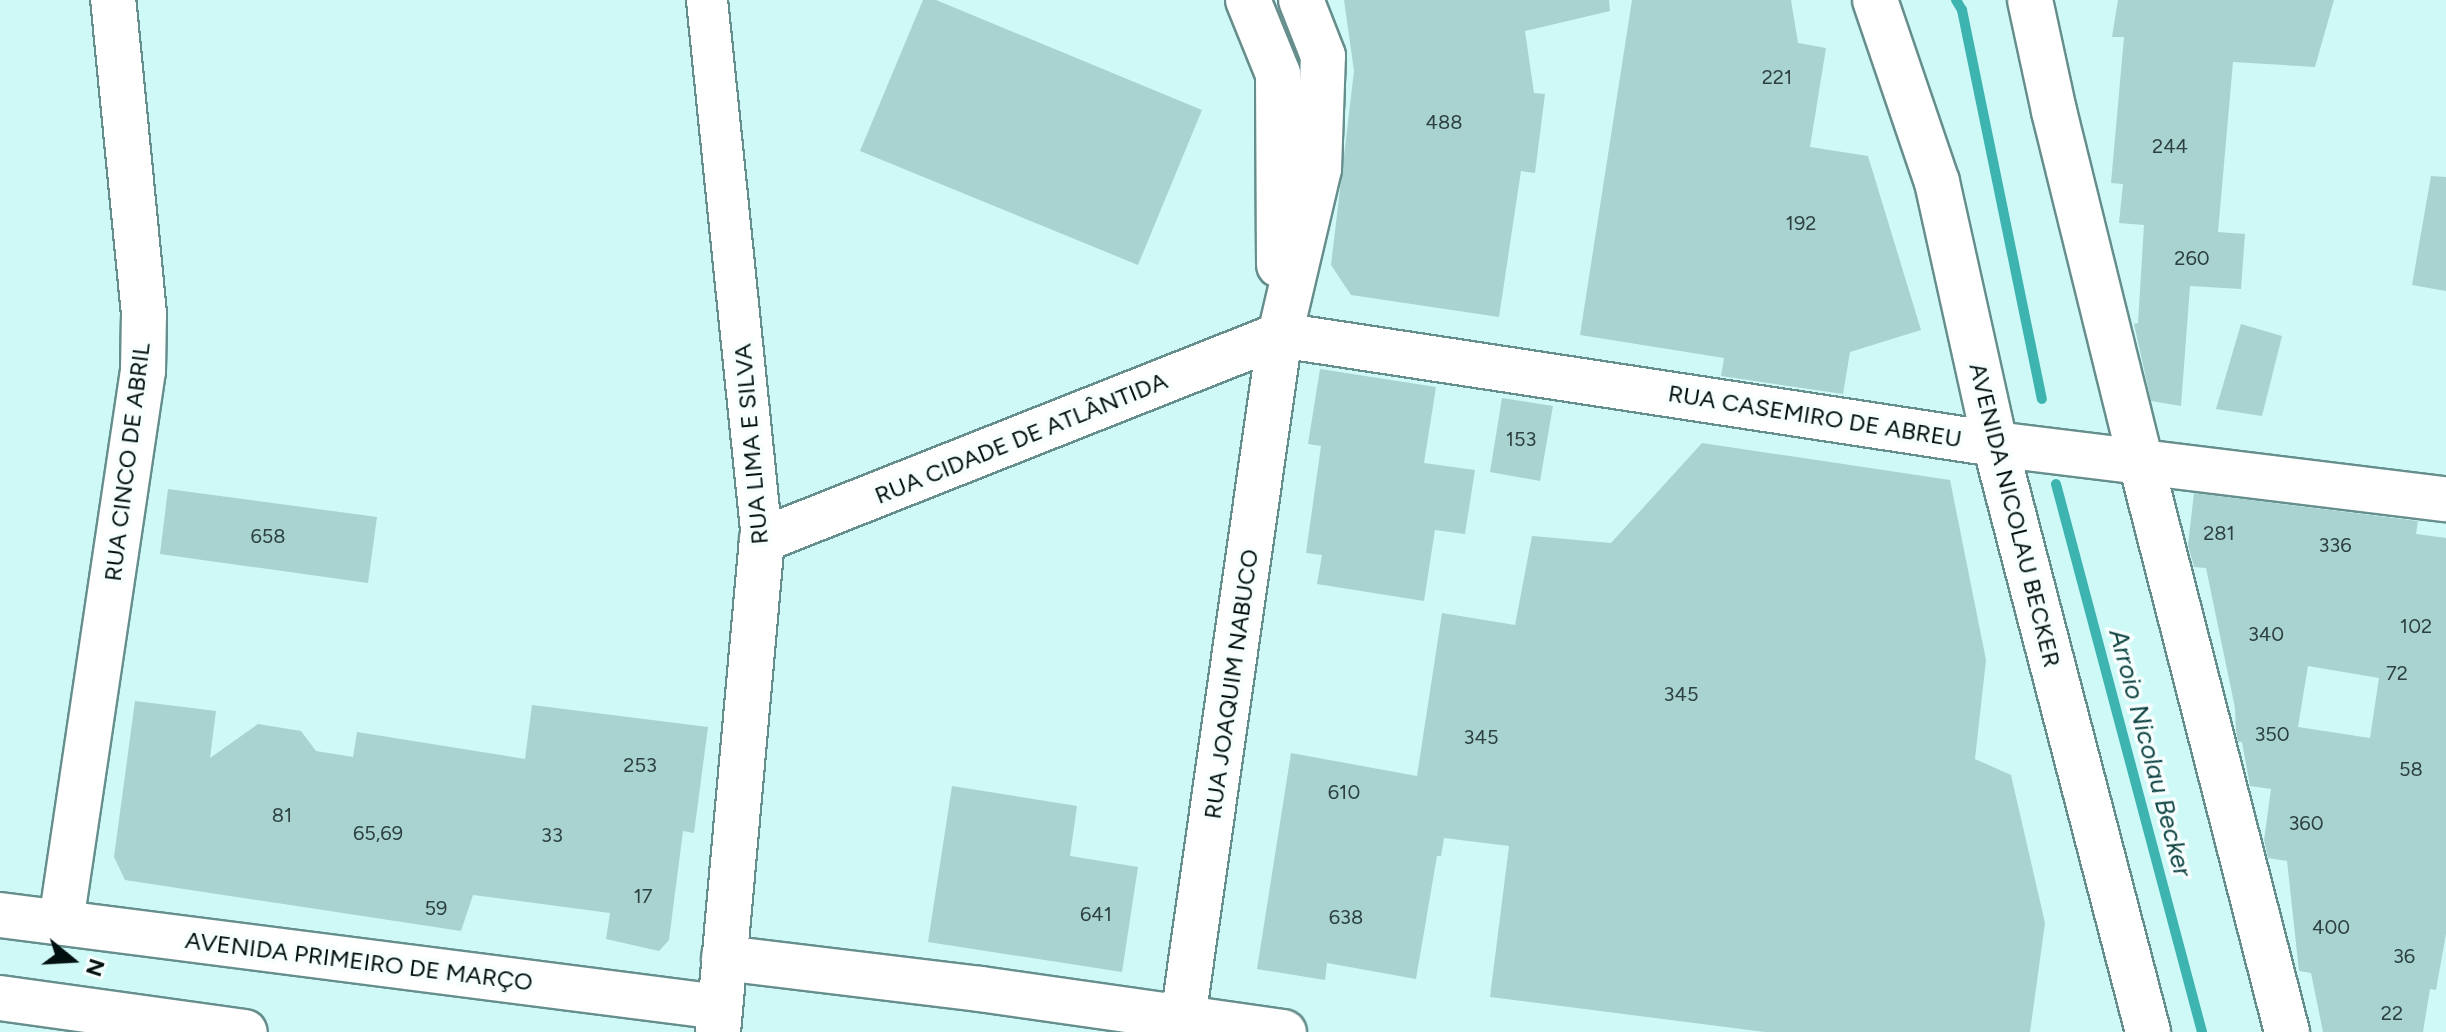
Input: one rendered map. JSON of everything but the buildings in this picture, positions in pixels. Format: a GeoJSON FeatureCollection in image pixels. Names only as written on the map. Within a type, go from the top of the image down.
{"type":"FeatureCollection","features":[{"type":"Feature","properties":{"kind":"street","name":"RUA CINCO DE ABRIL"},"geometry":{"type":"LineString","coordinates":[[61,922],[143,371],[144,314],[113,0]]}},
{"type":"Feature","properties":{"kind":"street","name":"RUA LIMA E SILVA"},"geometry":{"type":"LineString","coordinates":[[707,0],[762,540],[718,1020]]}},
{"type":"Feature","properties":{"kind":"street","name":"RUA JOAQUIM NABUCO"},"geometry":{"type":"LineString","coordinates":[[1248,0],[1278,74],[1280,335]]}},
{"type":"Feature","properties":{"kind":"street","name":"RUA JOAQUIM NABUCO"},"geometry":{"type":"LineString","coordinates":[[1182,1025],[1280,335],[1319,169],[1323,56],[1301,0]]}},
{"type":"Feature","properties":{"kind":"street","name":"AVENIDA NICOLAU BECKER"},"geometry":{"type":"LineString","coordinates":[[1875,0],[1937,182],[1995,444],[2148,1032]]}},
{"type":"Feature","properties":{"kind":"street"},"geometry":{"type":"LineString","coordinates":[[2030,0],[2054,111],[2140,459],[2287,1032]]}},
{"type":"Feature","properties":{"kind":"street","name":"RUA CIDADE DE ATLÂNTIDA"},"geometry":{"type":"LineString","coordinates":[[762,540],[1280,335]]}},
{"type":"Feature","properties":{"kind":"street","name":"RUA CASEMIRO DE ABREU"},"geometry":{"type":"LineString","coordinates":[[1280,335],[1995,444],[2140,459],[2446,499]]}},
{"type":"Feature","properties":{"kind":"street","name":"AVENIDA PRIMEIRO DE MARÇO"},"geometry":{"type":"LineString","coordinates":[[0,915],[718,1020]]}},
{"type":"Feature","properties":{"kind":"street"},"geometry":{"type":"LineString","coordinates":[[724,958],[1182,1025],[1284,1032]]}},
{"type":"Feature","properties":{"kind":"street"},"geometry":{"type":"LineString","coordinates":[[0,998],[245,1032]]}},
{"type":"Feature","properties":{"kind":"waterway","name":"Arroio Nicolau Becker"},"geometry":{"type":"LineString","coordinates":[[1956,0],[1962,10],[2042,399]]}},
{"type":"Feature","properties":{"kind":"waterway","name":"Arroio Nicolau Becker"},"geometry":{"type":"LineString","coordinates":[[2056,484],[2202,1032]]}}]}
